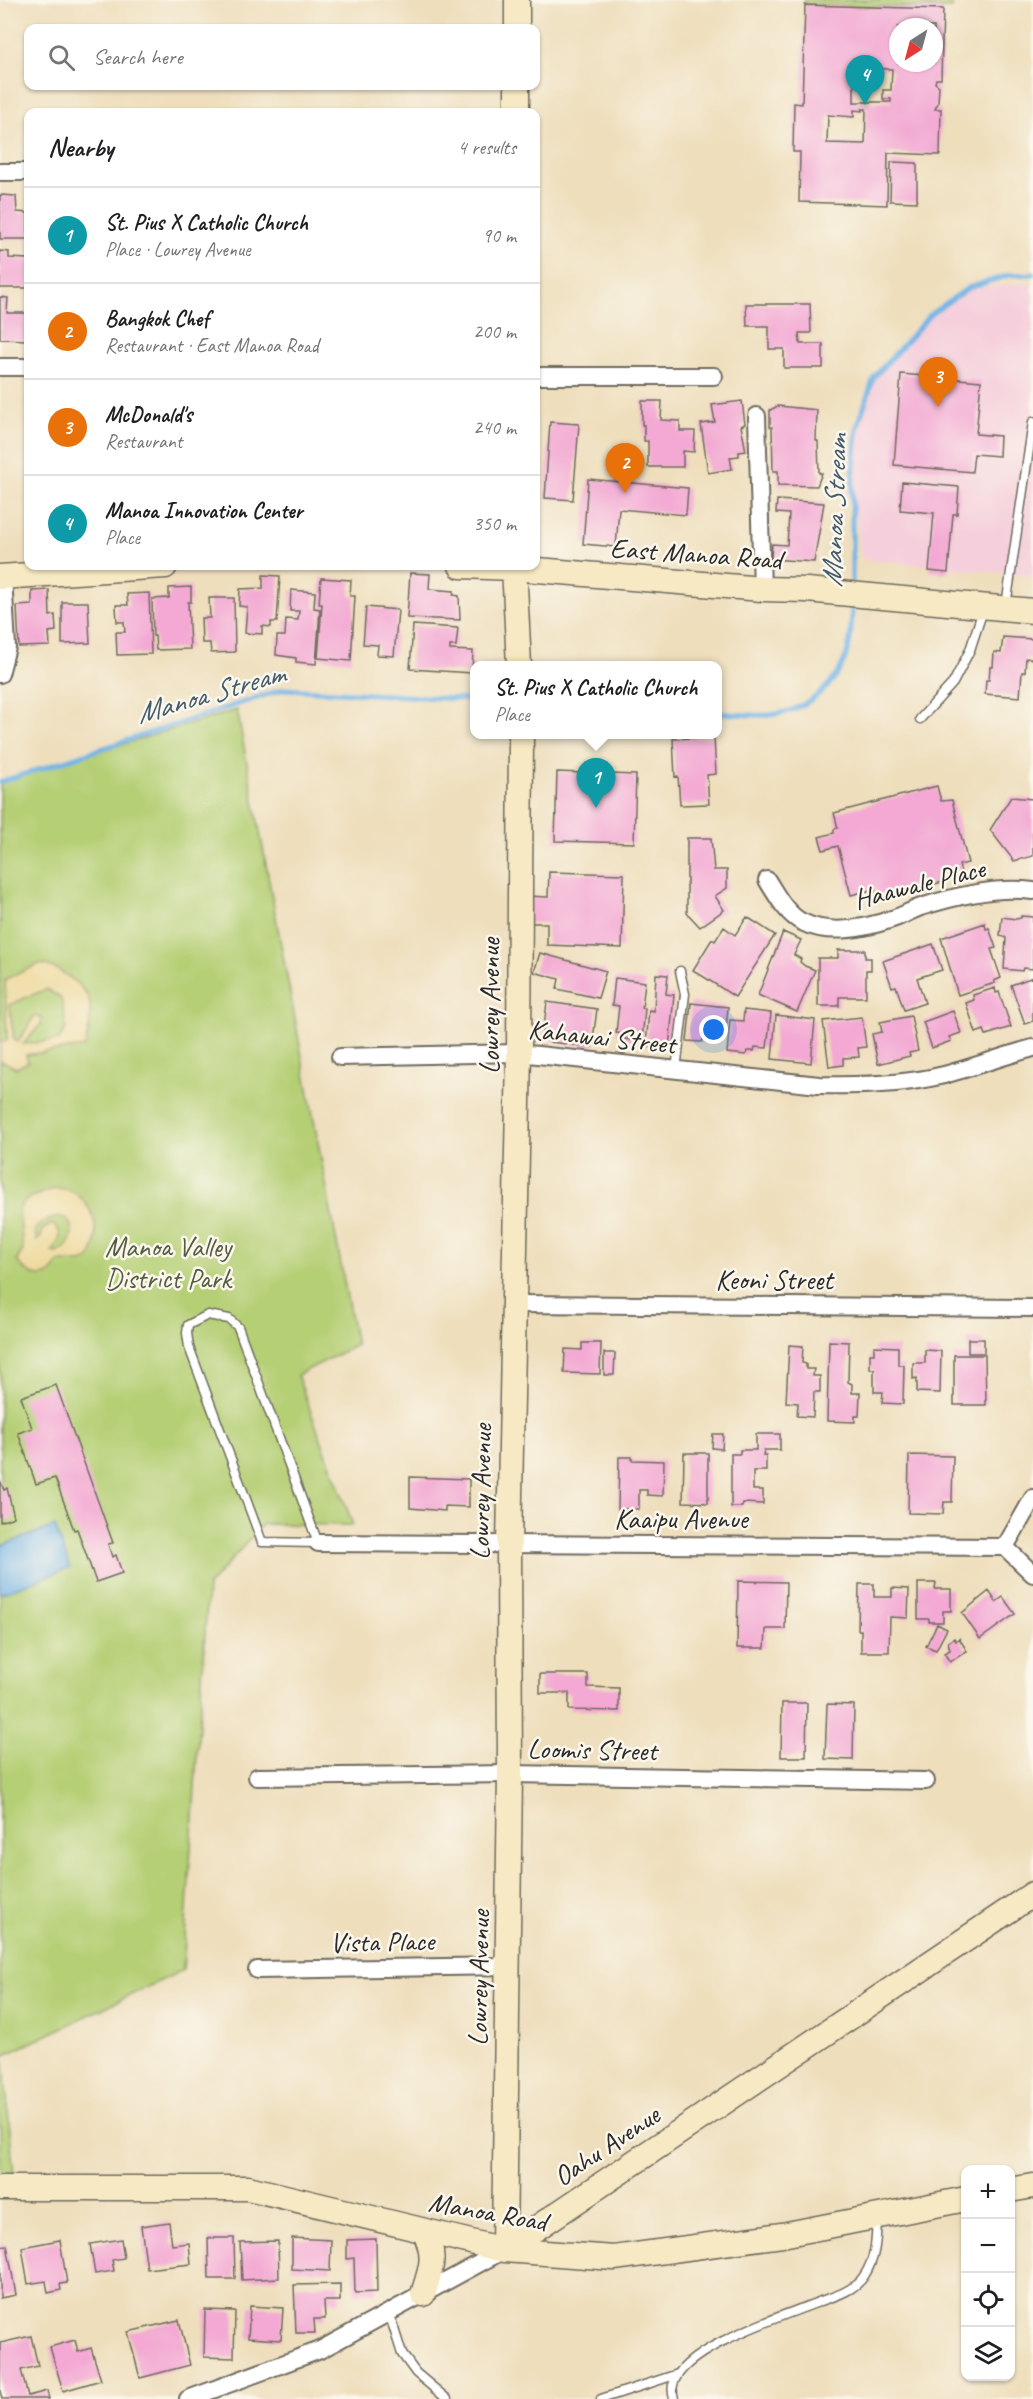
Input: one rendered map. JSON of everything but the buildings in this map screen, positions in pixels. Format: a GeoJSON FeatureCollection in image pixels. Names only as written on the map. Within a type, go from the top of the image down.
{"type":"FeatureCollection","features":[{"type":"Feature","properties":{"kind":"street"},"geometry":{"type":"LineString","coordinates":[[517,0],[517,24]]}},
{"type":"Feature","properties":{"kind":"street"},"geometry":{"type":"LineString","coordinates":[[517,90],[517,108]]}},
{"type":"Feature","properties":{"kind":"street"},"geometry":{"type":"LineString","coordinates":[[0,172],[24,172]]}},
{"type":"Feature","properties":{"kind":"street"},"geometry":{"type":"LineString","coordinates":[[0,367],[24,367]]}},
{"type":"Feature","properties":{"kind":"street"},"geometry":{"type":"LineString","coordinates":[[540,376],[714,376]]}},
{"type":"Feature","properties":{"kind":"street"},"geometry":{"type":"LineString","coordinates":[[757,416],[762,589]]}},
{"type":"Feature","properties":{"kind":"street","name":"East Manoa Road"},"geometry":{"type":"LineString","coordinates":[[540,569],[762,589],[807,590],[1033,611]]}},
{"type":"Feature","properties":{"kind":"street"},"geometry":{"type":"LineString","coordinates":[[0,674],[7,647],[2,576],[100,570]]}},
{"type":"Feature","properties":{"kind":"street"},"geometry":{"type":"LineString","coordinates":[[514,570],[518,661]]}},
{"type":"Feature","properties":{"kind":"street","name":"Lowrey Avenue"},"geometry":{"type":"LineString","coordinates":[[504,2250],[510,1774],[508,1544],[515,1304],[521,739]]}},
{"type":"Feature","properties":{"kind":"street","name":"Haawale Place"},"geometry":{"type":"LineString","coordinates":[[767,880],[779,900],[800,921],[823,928],[870,926],[920,907],[967,895],[1018,889],[1033,891]]}},
{"type":"Feature","properties":{"kind":"street","name":"Kahawai Street"},"geometry":{"type":"LineString","coordinates":[[340,1056],[519,1053],[819,1085],[883,1084],[940,1076],[1033,1048]]}},
{"type":"Feature","properties":{"kind":"street","name":"Keoni Street"},"geometry":{"type":"LineString","coordinates":[[515,1304],[1033,1308]]}},
{"type":"Feature","properties":{"kind":"street"},"geometry":{"type":"LineString","coordinates":[[1033,1498],[1005,1547],[1033,1574]]}},
{"type":"Feature","properties":{"kind":"street","name":"Kaaipu Avenue"},"geometry":{"type":"LineString","coordinates":[[318,1543],[1005,1547]]}},
{"type":"Feature","properties":{"kind":"street","name":"Loomis Street"},"geometry":{"type":"LineString","coordinates":[[257,1777],[510,1774],[926,1781]]}},
{"type":"Feature","properties":{"kind":"street","name":"Oahu Avenue"},"geometry":{"type":"LineString","coordinates":[[188,2399],[320,2350],[504,2250],[1033,1894]]}},
{"type":"Feature","properties":{"kind":"street","name":"Vista Place"},"geometry":{"type":"LineString","coordinates":[[257,1970],[508,1966]]}},
{"type":"Feature","properties":{"kind":"street"},"geometry":{"type":"LineString","coordinates":[[1015,2189],[1033,2186]]}},
{"type":"Feature","properties":{"kind":"street","name":"Manoa Road"},"geometry":{"type":"LineString","coordinates":[[0,2188],[248,2188],[504,2250],[614,2258],[782,2235],[961,2200]]}},
{"type":"Feature","properties":{"kind":"street"},"geometry":{"type":"LineString","coordinates":[[423,2230],[432,2249],[423,2294]]}},
{"type":"Feature","properties":{"kind":"lane"},"geometry":{"type":"LineString","coordinates":[[920,719],[953,683],[995,607],[1033,422]]}},
{"type":"Feature","properties":{"kind":"lane"},"geometry":{"type":"LineString","coordinates":[[676,1071],[685,994],[680,971]]}},
{"type":"Feature","properties":{"kind":"lane"},"geometry":{"type":"LineString","coordinates":[[208,1315],[229,1319],[238,1327],[318,1543],[262,1542],[189,1347],[188,1324],[208,1315]]}},
{"type":"Feature","properties":{"kind":"lane"},"geometry":{"type":"LineString","coordinates":[[601,2399],[678,2374],[702,2353],[718,2343],[845,2292],[863,2278],[874,2257],[878,2216]]}},
{"type":"Feature","properties":{"kind":"lane"},"geometry":{"type":"LineString","coordinates":[[389,2313],[402,2354],[416,2373],[447,2399]]}},
{"type":"Feature","properties":{"kind":"lane"},"geometry":{"type":"LineString","coordinates":[[674,2399],[673,2386],[678,2374]]}},
{"type":"Feature","properties":{"kind":"shaded area"},"geometry":{"type":"Polygon","coordinates":[[[1033,283],[1033,576],[862,559],[852,490],[857,428],[874,377],[932,313],[968,288],[1033,283]]]}},
{"type":"Feature","properties":{"kind":"green space"},"geometry":{"type":"Polygon","coordinates":[[[805,0],[952,0],[952,8],[805,5],[805,0]]]}},
{"type":"Feature","properties":{"kind":"green space","name":"Manoa Valley District Park"},"geometry":{"type":"Polygon","coordinates":[[[237,710],[356,1345],[297,1375],[353,1525],[263,1524],[208,1586],[183,1970],[3,2056],[15,2188],[0,2188],[0,781],[237,710]]]}},
{"type":"Feature","properties":{"kind":"sand"},"geometry":{"type":"Polygon","coordinates":[[[40,964],[61,972],[81,987],[90,1005],[90,1023],[85,1047],[26,1055],[28,1062],[16,1068],[0,1060],[0,1043],[7,1041],[5,979],[40,964]],[[46,989],[9,1005],[14,1040],[18,1042],[35,1015],[42,1019],[41,1024],[23,1044],[59,1040],[66,1028],[61,998],[46,989]]]}},
{"type":"Feature","properties":{"kind":"sand"},"geometry":{"type":"Polygon","coordinates":[[[55,1188],[67,1190],[86,1203],[95,1225],[96,1237],[89,1259],[81,1262],[58,1262],[54,1269],[43,1276],[32,1274],[21,1266],[17,1260],[23,1250],[19,1211],[22,1204],[31,1197],[55,1188]],[[59,1217],[44,1221],[35,1229],[36,1241],[41,1237],[42,1230],[52,1224],[59,1230],[60,1237],[52,1252],[56,1253],[66,1247],[72,1233],[66,1218],[59,1217]]]}},
{"type":"Feature","properties":{"kind":"water"},"geometry":{"type":"Polygon","coordinates":[[[55,1526],[70,1568],[0,1594],[0,1546],[55,1526]]]}},
{"type":"Feature","properties":{"kind":"waterway","name":"Manoa Stream"},"geometry":{"type":"LineString","coordinates":[[852,587],[852,490],[857,428],[874,377],[932,313],[968,288],[1009,275],[1033,274]]}},
{"type":"Feature","properties":{"kind":"waterway","name":"Manoa Stream"},"geometry":{"type":"LineString","coordinates":[[722,713],[769,715],[782,713],[818,695],[836,674],[848,650],[852,599]]}},
{"type":"Feature","properties":{"kind":"waterway","name":"Manoa Stream"},"geometry":{"type":"LineString","coordinates":[[0,782],[284,689],[470,700]]}},
{"type":"Feature","properties":{"kind":"place","name":"Manoa Innovation Center"},"geometry":{"type":"Point","coordinates":[865,105]}},
{"type":"Feature","properties":{"kind":"place","name":"McDonald's"},"geometry":{"type":"Point","coordinates":[938,407]}},
{"type":"Feature","properties":{"kind":"place","name":"Bangkok Chef"},"geometry":{"type":"Point","coordinates":[625,493]}},
{"type":"Feature","properties":{"kind":"place","name":"St. Pius X Catholic Church"},"geometry":{"type":"Point","coordinates":[596,808]}}]}
